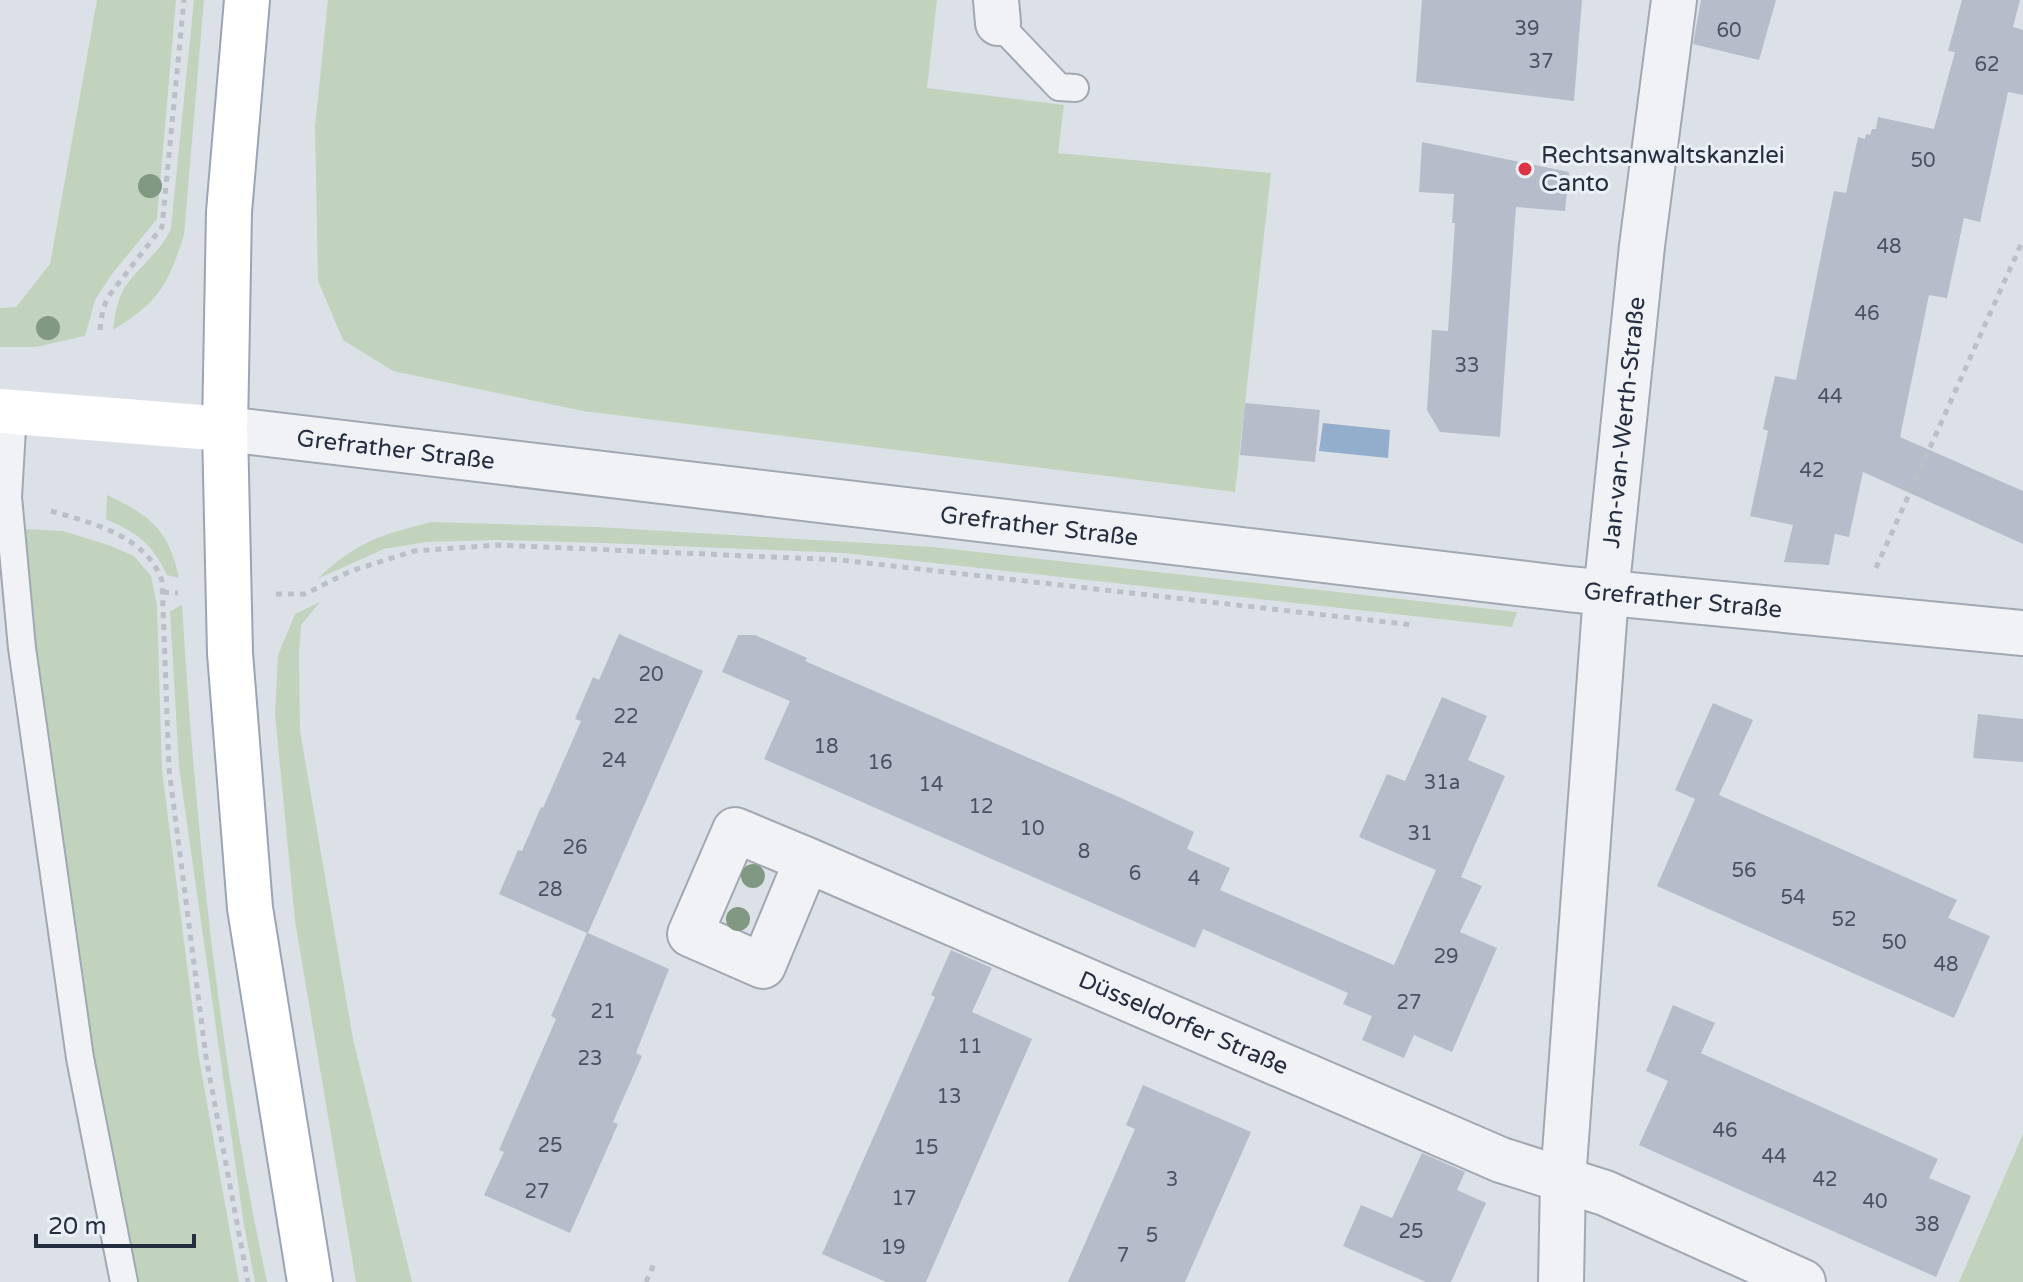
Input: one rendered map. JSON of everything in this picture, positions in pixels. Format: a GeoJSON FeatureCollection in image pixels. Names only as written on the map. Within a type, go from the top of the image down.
{"type":"FeatureCollection","features":[{"type":"Feature","properties":{"kind":"main road"},"geometry":{"type":"LineString","coordinates":[[247,0],[229,212],[225,429],[230,653],[250,908],[310,1282]]}},
{"type":"Feature","properties":{"kind":"main road"},"geometry":{"type":"LineString","coordinates":[[6,412],[225,429]]}},
{"type":"Feature","properties":{"kind":"street","name":"Jan-van-Werth-Straße"},"geometry":{"type":"LineString","coordinates":[[1561,1282],[1563,1180],[1606,594],[1642,246],[1674,0]]}},
{"type":"Feature","properties":{"kind":"street","name":"Grefrather Straße"},"geometry":{"type":"LineString","coordinates":[[225,429],[1606,594],[2023,633]]}},
{"type":"Feature","properties":{"kind":"street","name":"Düsseldorfer Straße"},"geometry":{"type":"LineString","coordinates":[[807,860],[1501,1160],[1563,1180]]}},
{"type":"Feature","properties":{"kind":"street"},"geometry":{"type":"LineString","coordinates":[[1563,1180],[1605,1193],[1803,1282]]}},
{"type":"Feature","properties":{"kind":"lane"},"geometry":{"type":"LineString","coordinates":[[997,11],[1059,87],[1075,88]]}},
{"type":"Feature","properties":{"kind":"lane"},"geometry":{"type":"LineString","coordinates":[[6,412],[8,497],[22,648],[80,1058],[124,1282]]}},
{"type":"Feature","properties":{"kind":"path"},"geometry":{"type":"LineString","coordinates":[[100,330],[108,297],[162,227],[184,0]]}},
{"type":"Feature","properties":{"kind":"path"},"geometry":{"type":"LineString","coordinates":[[1855,617],[2023,240]]}},
{"type":"Feature","properties":{"kind":"path"},"geometry":{"type":"LineString","coordinates":[[89,523],[128,540],[143,551],[159,572],[163,592],[169,769],[206,1057],[248,1282]]}},
{"type":"Feature","properties":{"kind":"path"},"geometry":{"type":"LineString","coordinates":[[163,592],[305,594],[351,571],[414,551],[498,545],[840,560],[1421,625]]}},
{"type":"Feature","properties":{"kind":"path"},"geometry":{"type":"LineString","coordinates":[[646,1282],[655,1262]]}},
{"type":"Feature","properties":{"kind":"green space"},"geometry":{"type":"Polygon","coordinates":[[[97,0],[176,0],[157,219],[95,300],[85,336],[36,347],[0,347],[0,308],[16,307],[50,264],[97,0]]]}},
{"type":"Feature","properties":{"kind":"green space"},"geometry":{"type":"Polygon","coordinates":[[[194,0],[204,0],[184,235],[173,267],[160,291],[129,320],[113,330],[118,302],[125,287],[162,244],[171,228],[194,0]]]}},
{"type":"Feature","properties":{"kind":"green space"},"geometry":{"type":"Polygon","coordinates":[[[328,0],[937,0],[927,88],[1064,105],[1058,153],[1271,173],[1235,492],[583,411],[393,371],[343,340],[318,281],[315,126],[328,0]]]}},
{"type":"Feature","properties":{"kind":"green space"},"geometry":{"type":"Polygon","coordinates":[[[107,495],[135,509],[155,526],[170,548],[179,578],[167,575],[155,554],[142,540],[106,519],[107,495]]]}},
{"type":"Feature","properties":{"kind":"green space"},"geometry":{"type":"Polygon","coordinates":[[[432,522],[598,527],[933,547],[1517,612],[1512,627],[844,553],[497,540],[426,542],[384,549],[317,579],[370,541],[432,522]]]}},
{"type":"Feature","properties":{"kind":"green space"},"geometry":{"type":"Polygon","coordinates":[[[25,529],[63,531],[108,545],[134,556],[151,576],[157,605],[162,770],[199,1058],[239,1282],[134,1282],[91,1041],[27,602],[25,529]]]}},
{"type":"Feature","properties":{"kind":"green space"},"geometry":{"type":"Polygon","coordinates":[[[320,602],[301,625],[300,731],[353,1039],[412,1282],[356,1282],[295,921],[275,714],[278,655],[295,614],[320,602]]]}},
{"type":"Feature","properties":{"kind":"green space"},"geometry":{"type":"Polygon","coordinates":[[[182,605],[194,775],[212,945],[235,1114],[267,1282],[255,1282],[244,1225],[179,767],[170,611],[182,605]]]}},
{"type":"Feature","properties":{"kind":"green space"},"geometry":{"type":"Polygon","coordinates":[[[2023,1134],[2023,1282],[1959,1282],[2023,1134]]]}},
{"type":"Feature","properties":{"kind":"water"},"geometry":{"type":"Polygon","coordinates":[[[1323,423],[1390,430],[1388,458],[1319,451],[1323,423]]]}},
{"type":"Feature","properties":{"kind":"building"},"geometry":{"type":"Polygon","coordinates":[[[1422,0],[1582,0],[1574,101],[1416,82],[1422,0]]]}},
{"type":"Feature","properties":{"kind":"building"},"geometry":{"type":"Polygon","coordinates":[[[1701,0],[1776,0],[1759,60],[1693,44],[1701,0]]]}},
{"type":"Feature","properties":{"kind":"building"},"geometry":{"type":"Polygon","coordinates":[[[1962,0],[2020,0],[2013,27],[2023,30],[2023,95],[2008,92],[1980,222],[1964,218],[1947,298],[1929,295],[1900,437],[2023,491],[2023,544],[1863,472],[1849,537],[1835,534],[1829,565],[1784,562],[1793,525],[1750,516],[1768,431],[1763,429],[1775,376],[1796,380],[1834,191],[1846,193],[1858,137],[1865,139],[1866,134],[1870,135],[1872,129],[1876,129],[1878,117],[1934,129],[1955,52],[1948,51],[1962,0]]]}},
{"type":"Feature","properties":{"kind":"building"},"geometry":{"type":"Polygon","coordinates":[[[1422,142],[1569,172],[1565,211],[1516,207],[1500,437],[1440,432],[1427,410],[1432,330],[1448,331],[1455,223],[1452,223],[1454,194],[1419,192],[1422,142]]]}},
{"type":"Feature","properties":{"kind":"building"},"geometry":{"type":"Polygon","coordinates":[[[1245,403],[1320,410],[1315,462],[1240,455],[1245,403]]]}},
{"type":"Feature","properties":{"kind":"building"},"geometry":{"type":"Polygon","coordinates":[[[619,634],[703,671],[588,933],[669,969],[636,1053],[642,1056],[613,1122],[618,1124],[570,1233],[484,1195],[504,1152],[499,1150],[556,1019],[551,1016],[587,933],[499,894],[518,850],[522,851],[543,808],[581,721],[575,719],[593,677],[599,680],[619,634]]]}},
{"type":"Feature","properties":{"kind":"building"},"geometry":{"type":"Polygon","coordinates":[[[738,635],[755,635],[807,658],[805,661],[1194,832],[1187,849],[1230,868],[1220,890],[1394,965],[1436,870],[1359,837],[1387,774],[1405,781],[1442,697],[1487,716],[1468,760],[1505,776],[1461,877],[1482,886],[1460,932],[1497,948],[1452,1052],[1414,1035],[1404,1058],[1362,1040],[1372,1016],[1343,1004],[1348,993],[1203,929],[1195,948],[764,759],[790,701],[722,672],[738,635]]]}},
{"type":"Feature","properties":{"kind":"building"},"geometry":{"type":"Polygon","coordinates":[[[1713,703],[1753,720],[1719,795],[1957,900],[1948,918],[1990,936],[1954,1018],[1657,886],[1695,799],[1675,790],[1713,703]]]}},
{"type":"Feature","properties":{"kind":"building"},"geometry":{"type":"Polygon","coordinates":[[[1978,714],[2023,719],[2023,762],[1973,758],[1978,714]]]}},
{"type":"Feature","properties":{"kind":"building"},"geometry":{"type":"Polygon","coordinates":[[[951,950],[992,968],[972,1012],[1032,1039],[926,1282],[886,1282],[822,1254],[935,997],[931,995],[951,950]]]}},
{"type":"Feature","properties":{"kind":"building"},"geometry":{"type":"Polygon","coordinates":[[[1673,1005],[1715,1023],[1701,1053],[1938,1159],[1929,1178],[1971,1196],[1936,1277],[1639,1145],[1668,1081],[1646,1071],[1673,1005]]]}},
{"type":"Feature","properties":{"kind":"building"},"geometry":{"type":"Polygon","coordinates":[[[1143,1085],[1251,1132],[1185,1282],[1068,1282],[1135,1129],[1126,1125],[1143,1085]]]}},
{"type":"Feature","properties":{"kind":"building"},"geometry":{"type":"Polygon","coordinates":[[[1422,1153],[1465,1172],[1457,1190],[1486,1203],[1451,1282],[1426,1282],[1343,1246],[1361,1205],[1392,1218],[1422,1153]]]}},
{"type":"Feature","properties":{"kind":"place","name":"Rechtsanwaltskanzlei Canto"},"geometry":{"type":"Point","coordinates":[1525,169]}}]}
